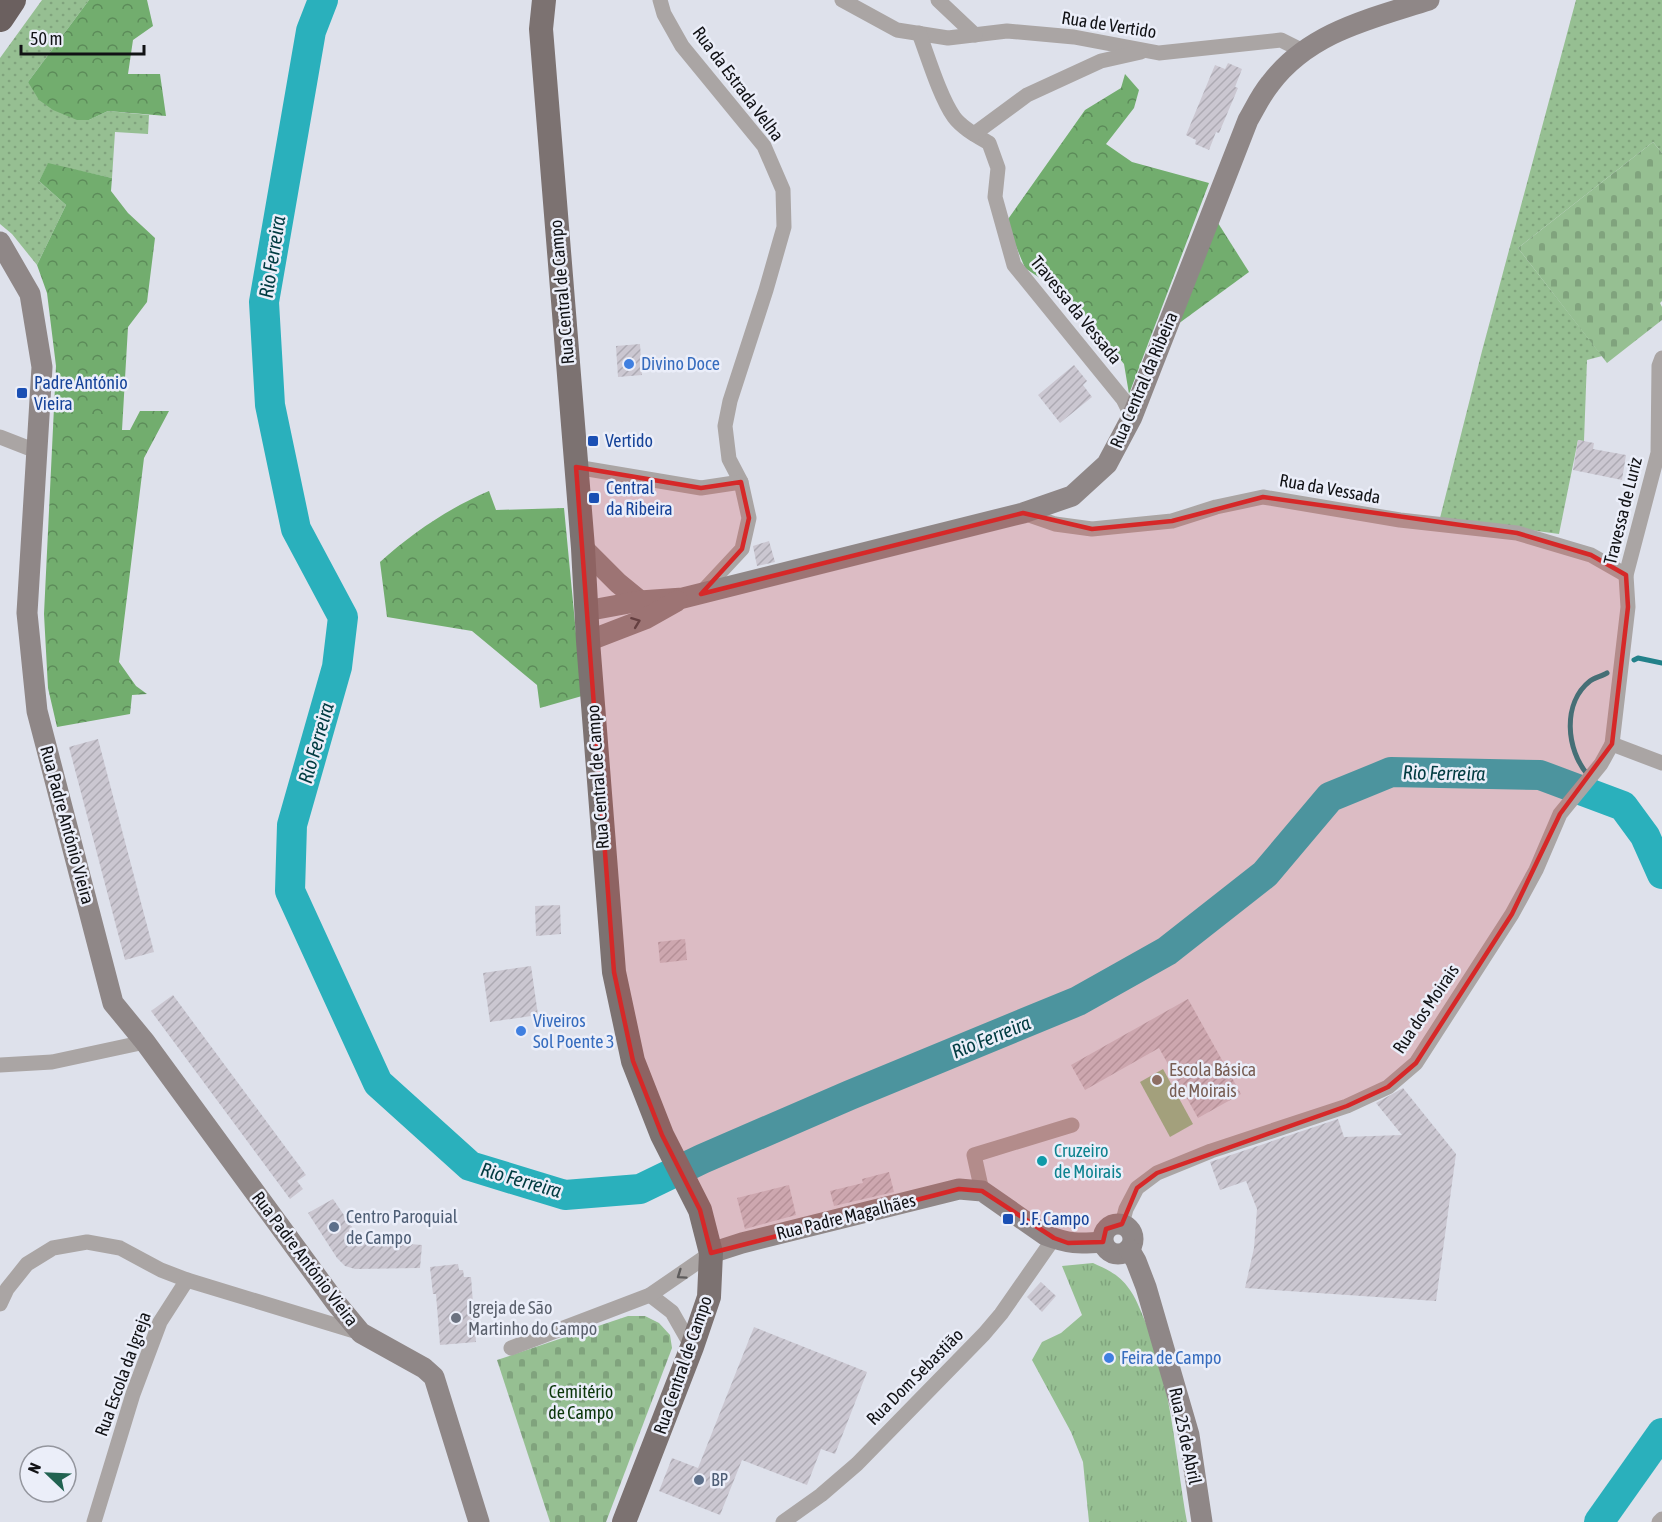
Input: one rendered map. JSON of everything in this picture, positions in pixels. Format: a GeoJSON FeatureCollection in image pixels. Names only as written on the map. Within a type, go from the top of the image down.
{"type":"FeatureCollection","features":[{"type":"Feature","properties":{"kind":"highway"},"geometry":{"type":"LineString","coordinates":[[0,18],[12,0]]}},
{"type":"Feature","properties":{"kind":"main road","name":"Rua Central de Campo"},"geometry":{"type":"LineString","coordinates":[[544,0],[541,29],[583,548],[614,972],[633,1061],[662,1136],[700,1210],[711,1253],[709,1297],[624,1522]]}},
{"type":"Feature","properties":{"kind":"street","name":"Rua da Estrada Velha"},"geometry":{"type":"LineString","coordinates":[[660,0],[664,14],[682,46],[764,146],[783,190],[784,228],[730,401],[725,426],[729,459],[741,482],[749,518],[742,549],[692,596]]}},
{"type":"Feature","properties":{"kind":"street","name":"Rua de Vertido"},"geometry":{"type":"LineString","coordinates":[[842,0],[897,30],[948,38],[1007,31],[1074,37],[1159,53],[1281,40],[1303,51]]}},
{"type":"Feature","properties":{"kind":"street"},"geometry":{"type":"LineString","coordinates":[[938,0],[975,35]]}},
{"type":"Feature","properties":{"kind":"street","name":"Rua Central da Ribeira"},"geometry":{"type":"LineString","coordinates":[[586,611],[640,601],[692,596],[1023,513],[1072,496],[1107,464],[1132,417],[1248,120],[1270,84],[1303,51],[1342,28],[1429,0]]}},
{"type":"Feature","properties":{"kind":"street","name":"Travessa da Vessada"},"geometry":{"type":"LineString","coordinates":[[919,33],[954,118],[974,134],[989,142],[998,168],[995,197],[1014,265],[1123,399],[1132,417]]}},
{"type":"Feature","properties":{"kind":"street"},"geometry":{"type":"LineString","coordinates":[[974,134],[1027,95],[1101,62],[1147,51]]}},
{"type":"Feature","properties":{"kind":"street","name":"Rua Padre António Vieira"},"geometry":{"type":"LineString","coordinates":[[0,242],[30,294],[42,367],[27,613],[37,711],[114,1003],[146,1042],[329,1294],[362,1333]]}},
{"type":"Feature","properties":{"kind":"street","name":"Travessa de Luriz"},"geometry":{"type":"LineString","coordinates":[[1612,744],[1628,607],[1626,575],[1658,453],[1659,366],[1662,358]]}},
{"type":"Feature","properties":{"kind":"street"},"geometry":{"type":"LineString","coordinates":[[0,436],[36,450]]}},
{"type":"Feature","properties":{"kind":"street"},"geometry":{"type":"LineString","coordinates":[[576,467],[701,488],[741,482]]}},
{"type":"Feature","properties":{"kind":"street","name":"Rua da Vessada"},"geometry":{"type":"LineString","coordinates":[[1023,513],[1055,524],[1092,529],[1172,521],[1216,507],[1263,497],[1400,520],[1517,533],[1591,555],[1626,575]]}},
{"type":"Feature","properties":{"kind":"street"},"geometry":{"type":"LineString","coordinates":[[583,548],[618,584],[640,601]]}},
{"type":"Feature","properties":{"kind":"street","name":"Rua Central da Ribeira"},"geometry":{"type":"LineString","coordinates":[[588,640],[645,619],[692,596]]}},
{"type":"Feature","properties":{"kind":"street"},"geometry":{"type":"LineString","coordinates":[[1612,744],[1662,763]]}},
{"type":"Feature","properties":{"kind":"street","name":"Rua dos Moirais"},"geometry":{"type":"LineString","coordinates":[[1122,1224],[1126,1209],[1137,1188],[1156,1173],[1211,1151],[1347,1106],[1388,1087],[1416,1063],[1512,914],[1536,870],[1560,814],[1601,764],[1612,744]]}},
{"type":"Feature","properties":{"kind":"street"},"geometry":{"type":"LineString","coordinates":[[0,1065],[52,1062],[146,1042]]}},
{"type":"Feature","properties":{"kind":"street"},"geometry":{"type":"LineString","coordinates":[[1072,1125],[974,1155],[982,1191],[1046,1235],[1068,1243],[1103,1242]]}},
{"type":"Feature","properties":{"kind":"street","name":"Rua Padre Magalhães"},"geometry":{"type":"LineString","coordinates":[[711,1253],[753,1240],[959,1189],[982,1191]]}},
{"type":"Feature","properties":{"kind":"street"},"geometry":{"type":"LineString","coordinates":[[1113,1224],[1122,1224],[1131,1230],[1132,1245],[1129,1249],[1116,1254],[1108,1250],[1103,1242],[1106,1229],[1113,1224]]}},
{"type":"Feature","properties":{"kind":"street","name":"Rua Dom Sebastião"},"geometry":{"type":"LineString","coordinates":[[783,1522],[821,1496],[857,1464],[984,1334],[1001,1314],[1054,1238]]}},
{"type":"Feature","properties":{"kind":"street"},"geometry":{"type":"LineString","coordinates":[[0,1304],[7,1289],[27,1264],[53,1248],[87,1242],[120,1248],[161,1270],[188,1280],[362,1333],[424,1368],[434,1377],[479,1522]]}},
{"type":"Feature","properties":{"kind":"street","name":"Rua 25 de Abril"},"geometry":{"type":"LineString","coordinates":[[1129,1249],[1146,1287],[1189,1435],[1202,1522]]}},
{"type":"Feature","properties":{"kind":"street"},"geometry":{"type":"LineString","coordinates":[[511,1348],[650,1295],[711,1253]]}},
{"type":"Feature","properties":{"kind":"street","name":"Rua Escola da Igreja"},"geometry":{"type":"LineString","coordinates":[[94,1522],[133,1395],[160,1322],[188,1280]]}},
{"type":"Feature","properties":{"kind":"street"},"geometry":{"type":"LineString","coordinates":[[650,1295],[672,1312],[692,1347]]}},
{"type":"Feature","properties":{"kind":"street"},"geometry":{"type":"LineString","coordinates":[[1659,1522],[1662,1519]]}},
{"type":"Feature","properties":{"kind":"highlighted area"},"geometry":{"type":"Polygon","coordinates":[[[576,467],[701,488],[741,482],[749,518],[742,549],[701,594],[1023,513],[1092,529],[1172,521],[1263,497],[1517,533],[1591,555],[1626,575],[1628,607],[1612,744],[1560,814],[1512,914],[1416,1063],[1388,1087],[1347,1106],[1157,1173],[1137,1188],[1122,1224],[1106,1229],[1103,1242],[1068,1243],[1054,1238],[982,1191],[959,1189],[711,1253],[700,1210],[662,1135],[633,1061],[614,972],[576,467]]]}},
{"type":"Feature","properties":{"kind":"green space"},"geometry":{"type":"Polygon","coordinates":[[[42,0],[89,0],[28,82],[89,120],[108,111],[149,115],[148,134],[115,132],[112,178],[48,164],[39,181],[66,205],[37,265],[12,234],[0,224],[0,58],[42,0]]]}},
{"type":"Feature","properties":{"kind":"green space"},"geometry":{"type":"Polygon","coordinates":[[[89,0],[147,0],[153,26],[133,40],[128,74],[160,74],[166,116],[108,111],[89,120],[77,120],[53,110],[39,100],[28,82],[89,0]]]}},
{"type":"Feature","properties":{"kind":"green space"},"geometry":{"type":"Polygon","coordinates":[[[1576,0],[1662,0],[1662,153],[1653,142],[1518,248],[1602,356],[1587,360],[1584,441],[1578,440],[1559,534],[1440,518],[1482,351],[1576,0]]]}},
{"type":"Feature","properties":{"kind":"green space"},"geometry":{"type":"Polygon","coordinates":[[[1125,74],[1139,90],[1134,108],[1106,144],[1132,162],[1209,183],[1129,394],[1124,364],[1071,299],[1025,268],[1006,222],[1085,110],[1121,88],[1125,74]]]}},
{"type":"Feature","properties":{"kind":"green space"},"geometry":{"type":"Polygon","coordinates":[[[1653,142],[1662,153],[1662,301],[1660,303],[1662,320],[1607,363],[1518,248],[1653,142]]]}},
{"type":"Feature","properties":{"kind":"green space"},"geometry":{"type":"Polygon","coordinates":[[[48,163],[112,178],[111,191],[128,213],[155,238],[147,302],[128,327],[122,430],[130,430],[140,411],[169,411],[144,458],[119,662],[136,686],[147,694],[132,695],[130,714],[57,727],[48,688],[44,614],[56,366],[47,293],[37,265],[66,205],[39,181],[48,163]]]}},
{"type":"Feature","properties":{"kind":"green space"},"geometry":{"type":"Polygon","coordinates":[[[1218,223],[1249,272],[1178,324],[1218,223]]]}},
{"type":"Feature","properties":{"kind":"green space"},"geometry":{"type":"Polygon","coordinates":[[[489,491],[496,510],[564,508],[582,696],[540,708],[537,685],[472,631],[387,617],[380,562],[431,522],[489,491]]]}},
{"type":"Feature","properties":{"kind":"green space"},"geometry":{"type":"Polygon","coordinates":[[[1163,1069],[1193,1124],[1170,1137],[1140,1082],[1163,1069]]]}},
{"type":"Feature","properties":{"kind":"green space"},"geometry":{"type":"Polygon","coordinates":[[[1093,1263],[1120,1278],[1133,1295],[1155,1347],[1172,1421],[1187,1522],[1089,1522],[1083,1462],[1071,1432],[1032,1360],[1042,1342],[1061,1333],[1082,1315],[1062,1266],[1093,1263]]]}},
{"type":"Feature","properties":{"kind":"green space","name":"Cemitério de Campo"},"geometry":{"type":"Polygon","coordinates":[[[628,1316],[645,1316],[659,1323],[670,1335],[672,1348],[606,1522],[550,1522],[497,1360],[628,1316]]]}},
{"type":"Feature","properties":{"kind":"building"},"geometry":{"type":"Polygon","coordinates":[[[1228,63],[1242,69],[1235,87],[1238,88],[1219,133],[1216,132],[1209,150],[1195,144],[1196,140],[1186,135],[1215,65],[1225,69],[1228,63]]]}},
{"type":"Feature","properties":{"kind":"building"},"geometry":{"type":"Polygon","coordinates":[[[640,344],[642,375],[618,377],[616,346],[640,344]]]}},
{"type":"Feature","properties":{"kind":"building"},"geometry":{"type":"Polygon","coordinates":[[[1074,365],[1087,381],[1083,385],[1092,397],[1060,423],[1038,395],[1074,365]]]}},
{"type":"Feature","properties":{"kind":"building"},"geometry":{"type":"Polygon","coordinates":[[[1578,440],[1594,443],[1593,449],[1626,455],[1622,480],[1573,470],[1578,440]]]}},
{"type":"Feature","properties":{"kind":"building"},"geometry":{"type":"Polygon","coordinates":[[[769,541],[775,562],[757,566],[753,546],[769,541]]]}},
{"type":"Feature","properties":{"kind":"building"},"geometry":{"type":"Polygon","coordinates":[[[98,739],[154,952],[125,960],[69,747],[98,739]]]}},
{"type":"Feature","properties":{"kind":"building"},"geometry":{"type":"Polygon","coordinates":[[[560,905],[561,934],[536,936],[535,906],[560,905]]]}},
{"type":"Feature","properties":{"kind":"building"},"geometry":{"type":"Polygon","coordinates":[[[685,939],[687,960],[660,963],[658,942],[685,939]]]}},
{"type":"Feature","properties":{"kind":"building"},"geometry":{"type":"Polygon","coordinates":[[[531,966],[538,1015],[490,1022],[483,973],[531,966]]]}},
{"type":"Feature","properties":{"kind":"building"},"geometry":{"type":"Polygon","coordinates":[[[173,995],[306,1175],[297,1181],[303,1189],[290,1199],[151,1011],[173,995]]]}},
{"type":"Feature","properties":{"kind":"building"},"geometry":{"type":"Polygon","coordinates":[[[1188,999],[1241,1094],[1198,1118],[1159,1048],[1085,1090],[1071,1065],[1188,999]]]}},
{"type":"Feature","properties":{"kind":"building"},"geometry":{"type":"Polygon","coordinates":[[[1403,1088],[1456,1154],[1436,1301],[1245,1288],[1254,1248],[1257,1209],[1246,1181],[1220,1190],[1210,1162],[1338,1119],[1344,1137],[1402,1135],[1376,1103],[1403,1088]]]}},
{"type":"Feature","properties":{"kind":"building"},"geometry":{"type":"Polygon","coordinates":[[[889,1172],[894,1192],[834,1206],[830,1191],[863,1183],[862,1179],[889,1172]]]}},
{"type":"Feature","properties":{"kind":"building"},"geometry":{"type":"Polygon","coordinates":[[[789,1185],[796,1215],[745,1229],[737,1198],[789,1185]]]}},
{"type":"Feature","properties":{"kind":"building","name":"Centro Paroquial de Campo"},"geometry":{"type":"Polygon","coordinates":[[[333,1199],[361,1240],[422,1245],[420,1268],[355,1269],[345,1266],[337,1258],[308,1213],[333,1199]]]}},
{"type":"Feature","properties":{"kind":"building","name":"Igreja de São Martinho do Campo"},"geometry":{"type":"Polygon","coordinates":[[[458,1264],[459,1270],[463,1270],[464,1277],[471,1277],[476,1342],[440,1345],[436,1294],[433,1294],[430,1267],[458,1264]]]}},
{"type":"Feature","properties":{"kind":"building"},"geometry":{"type":"Polygon","coordinates":[[[1041,1282],[1056,1296],[1042,1312],[1027,1297],[1041,1282]]]}},
{"type":"Feature","properties":{"kind":"building"},"geometry":{"type":"Polygon","coordinates":[[[754,1327],[867,1372],[835,1454],[821,1449],[807,1485],[742,1460],[720,1515],[659,1491],[672,1458],[698,1468],[754,1327]]]}},
{"type":"Feature","properties":{"kind":"waterway","name":"Rio Ferreira"},"geometry":{"type":"LineString","coordinates":[[323,0],[311,31],[264,302],[270,405],[296,529],[343,617],[337,667],[292,825],[290,891],[378,1083],[470,1166],[565,1195],[640,1189],[702,1159],[850,1095],[1078,1001],[1167,951],[1265,874],[1330,797],[1391,772],[1540,775],[1623,806],[1645,836],[1662,874]]}},
{"type":"Feature","properties":{"kind":"waterway"},"geometry":{"type":"LineString","coordinates":[[1634,660],[1638,658],[1662,663]]}},
{"type":"Feature","properties":{"kind":"waterway"},"geometry":{"type":"LineString","coordinates":[[1607,673],[1590,681],[1581,690],[1571,714],[1570,727],[1575,753],[1581,765],[1600,787],[1623,806]]}},
{"type":"Feature","properties":{"kind":"waterway","name":"Rio Ferreira"},"geometry":{"type":"LineString","coordinates":[[1599,1522],[1662,1433]]}},
{"type":"Feature","properties":{"kind":"place","name":"Divino Doce"},"geometry":{"type":"Point","coordinates":[629,364]}},
{"type":"Feature","properties":{"kind":"place","name":"Padre António Vieira"},"geometry":{"type":"Point","coordinates":[22,393]}},
{"type":"Feature","properties":{"kind":"place","name":"Vertido"},"geometry":{"type":"Point","coordinates":[593,441]}},
{"type":"Feature","properties":{"kind":"place","name":"Central da Ribeira"},"geometry":{"type":"Point","coordinates":[594,498]}},
{"type":"Feature","properties":{"kind":"place","name":"Viveiros Sol Poente 3"},"geometry":{"type":"Point","coordinates":[521,1031]}},
{"type":"Feature","properties":{"kind":"place","name":"Escola Básica de Moirais"},"geometry":{"type":"Point","coordinates":[1157,1080]}},
{"type":"Feature","properties":{"kind":"place","name":"Cruzeiro de Moirais"},"geometry":{"type":"Point","coordinates":[1042,1161]}},
{"type":"Feature","properties":{"kind":"place","name":"J. F. Campo"},"geometry":{"type":"Point","coordinates":[1008,1219]}},
{"type":"Feature","properties":{"kind":"place","name":"Centro Paroquial de Campo"},"geometry":{"type":"Point","coordinates":[334,1227]}},
{"type":"Feature","properties":{"kind":"place","name":"Igreja de São Martinho do Campo"},"geometry":{"type":"Point","coordinates":[456,1318]}},
{"type":"Feature","properties":{"kind":"place","name":"Feira de Campo"},"geometry":{"type":"Point","coordinates":[1109,1358]}},
{"type":"Feature","properties":{"kind":"place","name":"BP"},"geometry":{"type":"Point","coordinates":[699,1480]}}]}
